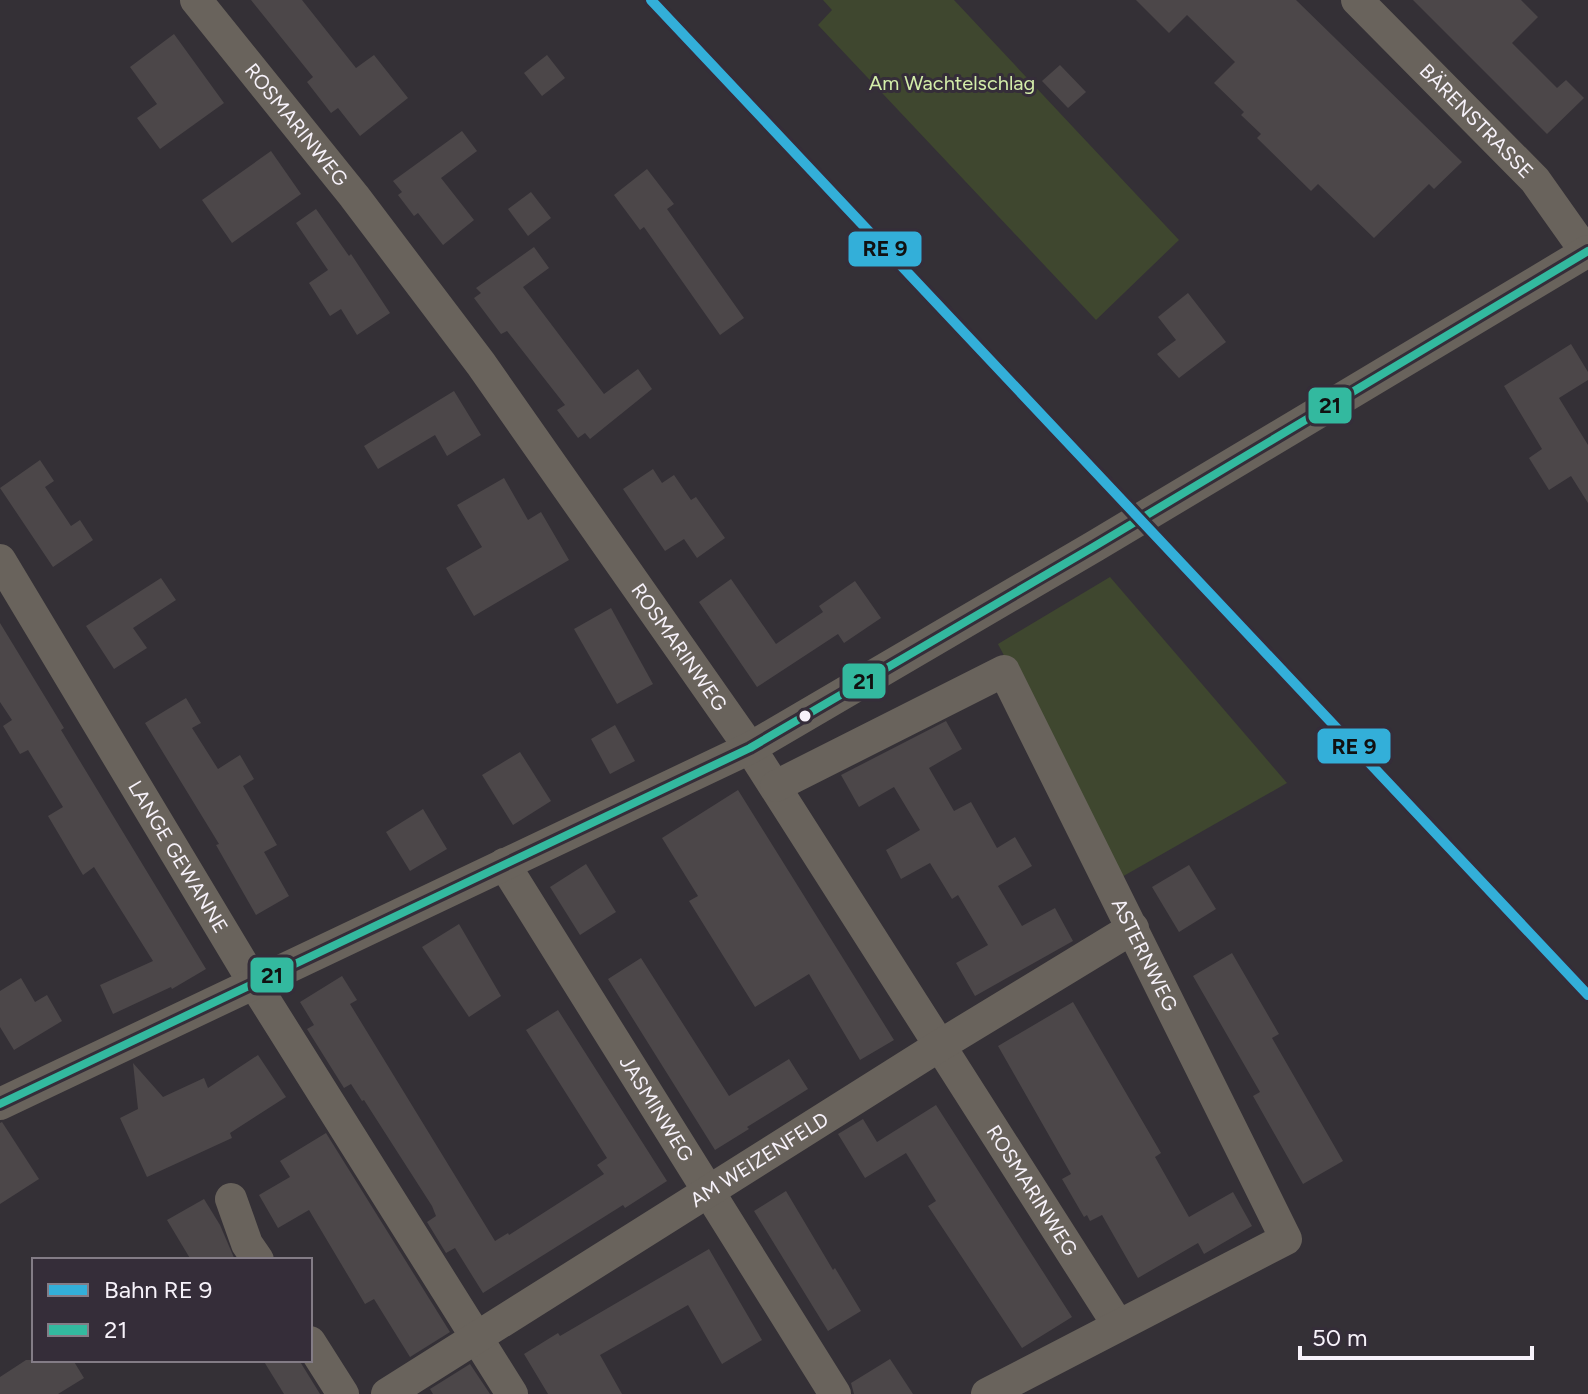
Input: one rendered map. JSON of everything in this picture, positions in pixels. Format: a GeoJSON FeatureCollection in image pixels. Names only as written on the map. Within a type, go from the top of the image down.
{"type":"FeatureCollection","features":[{"type":"Feature","properties":{"kind":"street","name":"ROSMARINWEG"},"geometry":{"type":"LineString","coordinates":[[196,0],[354,196],[481,364],[750,748],[1118,1325]]}},
{"type":"Feature","properties":{"kind":"street","name":"BÄRENSTRASSE"},"geometry":{"type":"LineString","coordinates":[[1357,0],[1535,180],[1587,252]]}},
{"type":"Feature","properties":{"kind":"street"},"geometry":{"type":"LineString","coordinates":[[0,1104],[750,748],[1587,252]]}},
{"type":"Feature","properties":{"kind":"street","name":"LANGE GEWANNE"},"geometry":{"type":"LineString","coordinates":[[0,560],[254,983],[512,1394]]}},
{"type":"Feature","properties":{"kind":"street","name":"ASTERNWEG"},"geometry":{"type":"LineString","coordinates":[[776,786],[1004,671],[1286,1239],[1118,1325]]}},
{"type":"Feature","properties":{"kind":"street","name":"JASMINWEG"},"geometry":{"type":"LineString","coordinates":[[504,864],[835,1394]]}},
{"type":"Feature","properties":{"kind":"street","name":"AM WEIZENFELD"},"geometry":{"type":"LineString","coordinates":[[387,1394],[939,1046],[1133,928]]}},
{"type":"Feature","properties":{"kind":"street"},"geometry":{"type":"LineString","coordinates":[[231,1199],[247,1244],[257,1258]]}},
{"type":"Feature","properties":{"kind":"street"},"geometry":{"type":"LineString","coordinates":[[987,1394],[1118,1325]]}},
{"type":"Feature","properties":{"kind":"street"},"geometry":{"type":"LineString","coordinates":[[312,1345],[343,1394]]}},
{"type":"Feature","properties":{"kind":"green space","name":"Am Wachtelschlag"},"geometry":{"type":"Polygon","coordinates":[[[823,0],[954,0],[1179,240],[1096,320],[818,25],[832,10],[823,0]]]}},
{"type":"Feature","properties":{"kind":"green space"},"geometry":{"type":"Polygon","coordinates":[[[1110,577],[1287,783],[1120,878],[998,644],[1110,577]]]}},
{"type":"Feature","properties":{"kind":"building"},"geometry":{"type":"Polygon","coordinates":[[[251,0],[302,0],[356,68],[374,55],[408,98],[360,136],[338,108],[331,113],[307,82],[313,77],[251,0]]]}},
{"type":"Feature","properties":{"kind":"building"},"geometry":{"type":"Polygon","coordinates":[[[1136,0],[1296,0],[1462,162],[1434,189],[1429,184],[1374,238],[1318,184],[1311,191],[1257,138],[1261,134],[1241,115],[1244,112],[1214,83],[1235,62],[1187,15],[1169,33],[1136,0]]]}},
{"type":"Feature","properties":{"kind":"building"},"geometry":{"type":"Polygon","coordinates":[[[1413,0],[1521,0],[1538,17],[1512,43],[1557,88],[1566,80],[1584,98],[1547,134],[1413,0]]]}},
{"type":"Feature","properties":{"kind":"building"},"geometry":{"type":"Polygon","coordinates":[[[174,34],[224,103],[160,149],[137,118],[157,104],[130,67],[174,34]]]}},
{"type":"Feature","properties":{"kind":"building"},"geometry":{"type":"Polygon","coordinates":[[[547,55],[565,78],[542,96],[524,73],[547,55]]]}},
{"type":"Feature","properties":{"kind":"building"},"geometry":{"type":"Polygon","coordinates":[[[1060,65],[1086,92],[1068,108],[1042,81],[1060,65]]]}},
{"type":"Feature","properties":{"kind":"building"},"geometry":{"type":"Polygon","coordinates":[[[462,131],[477,151],[441,178],[474,220],[443,245],[418,213],[414,216],[398,195],[402,192],[393,181],[462,131]]]}},
{"type":"Feature","properties":{"kind":"building"},"geometry":{"type":"Polygon","coordinates":[[[271,151],[301,194],[232,243],[202,200],[271,151]]]}},
{"type":"Feature","properties":{"kind":"building"},"geometry":{"type":"Polygon","coordinates":[[[647,169],[674,204],[667,209],[744,318],[720,335],[644,227],[640,230],[614,195],[647,169]]]}},
{"type":"Feature","properties":{"kind":"building"},"geometry":{"type":"Polygon","coordinates":[[[531,192],[551,218],[528,236],[508,209],[531,192]]]}},
{"type":"Feature","properties":{"kind":"building"},"geometry":{"type":"Polygon","coordinates":[[[316,209],[349,256],[351,254],[390,313],[357,335],[341,309],[330,316],[309,283],[328,270],[296,223],[316,209]]]}},
{"type":"Feature","properties":{"kind":"building"},"geometry":{"type":"Polygon","coordinates":[[[534,247],[549,268],[523,287],[604,394],[638,369],[652,389],[590,439],[585,433],[578,438],[557,410],[565,405],[507,331],[501,334],[474,298],[481,293],[476,288],[534,247]]]}},
{"type":"Feature","properties":{"kind":"building"},"geometry":{"type":"Polygon","coordinates":[[[1188,293],[1226,342],[1179,378],[1157,354],[1176,340],[1158,317],[1188,293]]]}},
{"type":"Feature","properties":{"kind":"building"},"geometry":{"type":"Polygon","coordinates":[[[1571,344],[1588,372],[1588,380],[1559,398],[1588,445],[1588,503],[1571,476],[1549,490],[1529,458],[1542,449],[1504,386],[1571,344]]]}},
{"type":"Feature","properties":{"kind":"building"},"geometry":{"type":"Polygon","coordinates":[[[454,391],[481,435],[447,456],[435,435],[378,469],[364,446],[454,391]]]}},
{"type":"Feature","properties":{"kind":"building"},"geometry":{"type":"Polygon","coordinates":[[[40,460],[54,481],[45,487],[71,526],[80,520],[93,540],[53,567],[0,488],[40,460]]]}},
{"type":"Feature","properties":{"kind":"building"},"geometry":{"type":"Polygon","coordinates":[[[653,469],[662,483],[674,475],[691,500],[696,497],[725,538],[697,558],[684,539],[665,551],[623,489],[653,469]]]}},
{"type":"Feature","properties":{"kind":"building"},"geometry":{"type":"Polygon","coordinates":[[[504,478],[528,520],[541,512],[569,560],[474,616],[446,568],[482,547],[457,505],[504,478]]]}},
{"type":"Feature","properties":{"kind":"building"},"geometry":{"type":"Polygon","coordinates":[[[161,578],[176,600],[133,628],[147,648],[114,669],[86,626],[161,578]]]}},
{"type":"Feature","properties":{"kind":"building"},"geometry":{"type":"Polygon","coordinates":[[[731,579],[776,644],[823,612],[819,606],[855,581],[881,618],[844,643],[838,634],[757,687],[699,602],[731,579]]]}},
{"type":"Feature","properties":{"kind":"building"},"geometry":{"type":"Polygon","coordinates":[[[611,608],[653,684],[617,704],[574,629],[611,608]]]}},
{"type":"Feature","properties":{"kind":"building"},"geometry":{"type":"Polygon","coordinates":[[[0,623],[206,969],[172,989],[113,1014],[100,985],[153,961],[94,867],[83,875],[48,816],[63,807],[28,750],[20,754],[3,726],[12,720],[0,702],[0,623]]]}},
{"type":"Feature","properties":{"kind":"building"},"geometry":{"type":"Polygon","coordinates":[[[186,698],[201,723],[192,728],[218,769],[240,755],[254,779],[243,786],[277,845],[264,852],[289,896],[256,915],[216,845],[219,844],[145,723],[186,698]]]}},
{"type":"Feature","properties":{"kind":"building"},"geometry":{"type":"Polygon","coordinates":[[[946,721],[962,749],[929,768],[954,811],[971,802],[997,848],[1015,837],[1032,866],[998,886],[1022,926],[1055,908],[1073,941],[975,996],[956,963],[988,945],[958,895],[952,899],[930,863],[901,879],[886,850],[920,830],[894,787],[859,807],[841,775],[946,721]]]}},
{"type":"Feature","properties":{"kind":"building"},"geometry":{"type":"Polygon","coordinates":[[[615,725],[635,761],[610,774],[591,739],[615,725]]]}},
{"type":"Feature","properties":{"kind":"building"},"geometry":{"type":"Polygon","coordinates":[[[520,752],[551,801],[513,825],[482,775],[520,752]]]}},
{"type":"Feature","properties":{"kind":"building"},"geometry":{"type":"Polygon","coordinates":[[[738,790],[894,1040],[860,1060],[809,974],[755,1007],[689,901],[698,896],[662,838],[738,790]]]}},
{"type":"Feature","properties":{"kind":"building"},"geometry":{"type":"Polygon","coordinates":[[[423,809],[447,849],[410,871],[386,832],[423,809]]]}},
{"type":"Feature","properties":{"kind":"building"},"geometry":{"type":"Polygon","coordinates":[[[586,864],[616,912],[580,935],[550,887],[586,864]]]}},
{"type":"Feature","properties":{"kind":"building"},"geometry":{"type":"Polygon","coordinates":[[[1189,865],[1216,909],[1179,932],[1152,887],[1189,865]]]}},
{"type":"Feature","properties":{"kind":"building"},"geometry":{"type":"Polygon","coordinates":[[[459,924],[501,996],[469,1017],[422,947],[459,924]]]}},
{"type":"Feature","properties":{"kind":"building"},"geometry":{"type":"Polygon","coordinates":[[[1232,953],[1279,1034],[1272,1038],[1343,1161],[1303,1184],[1253,1096],[1260,1092],[1193,976],[1232,953]]]}},
{"type":"Feature","properties":{"kind":"building"},"geometry":{"type":"Polygon","coordinates":[[[641,958],[729,1096],[789,1059],[808,1089],[715,1150],[608,979],[641,958]]]}},
{"type":"Feature","properties":{"kind":"building"},"geometry":{"type":"Polygon","coordinates":[[[342,976],[357,1000],[350,1004],[495,1241],[604,1174],[597,1165],[607,1158],[526,1030],[558,1010],[667,1181],[483,1293],[455,1248],[446,1253],[427,1222],[436,1216],[432,1206],[364,1100],[351,1084],[344,1088],[307,1029],[314,1025],[300,1002],[342,976]]]}},
{"type":"Feature","properties":{"kind":"building"},"geometry":{"type":"Polygon","coordinates":[[[21,978],[35,1002],[47,995],[62,1021],[14,1050],[0,1027],[0,991],[21,978]]]}},
{"type":"Feature","properties":{"kind":"building"},"geometry":{"type":"Polygon","coordinates":[[[1073,1002],[1161,1153],[1155,1157],[1189,1217],[1233,1192],[1252,1226],[1204,1254],[1198,1243],[1138,1278],[1102,1215],[1090,1221],[1087,1215],[1084,1217],[1062,1179],[1071,1174],[998,1046],[1073,1002]]]}},
{"type":"Feature","properties":{"kind":"building"},"geometry":{"type":"Polygon","coordinates":[[[258,1055],[286,1097],[230,1133],[232,1138],[147,1177],[120,1118],[138,1109],[133,1063],[163,1097],[204,1078],[208,1088],[258,1055]]]}},
{"type":"Feature","properties":{"kind":"building"},"geometry":{"type":"Polygon","coordinates":[[[936,1105],[1072,1317],[1022,1348],[928,1206],[936,1201],[906,1153],[865,1178],[838,1134],[863,1119],[877,1142],[936,1105]]]}},
{"type":"Feature","properties":{"kind":"building"},"geometry":{"type":"Polygon","coordinates":[[[0,1123],[39,1179],[0,1204],[0,1123]]]}},
{"type":"Feature","properties":{"kind":"building"},"geometry":{"type":"Polygon","coordinates":[[[326,1133],[450,1332],[410,1357],[374,1299],[365,1304],[309,1210],[278,1228],[259,1195],[290,1177],[280,1161],[326,1133]]]}},
{"type":"Feature","properties":{"kind":"building"},"geometry":{"type":"Polygon","coordinates":[[[786,1191],[861,1311],[828,1331],[754,1211],[786,1191]]]}},
{"type":"Feature","properties":{"kind":"building"},"geometry":{"type":"Polygon","coordinates":[[[204,1199],[220,1225],[234,1258],[190,1258],[167,1220],[204,1199]]]}},
{"type":"Feature","properties":{"kind":"building"},"geometry":{"type":"Polygon","coordinates":[[[709,1249],[762,1340],[722,1364],[688,1305],[600,1355],[622,1394],[548,1394],[524,1354],[709,1249]]]}},
{"type":"Feature","properties":{"kind":"building"},"geometry":{"type":"Polygon","coordinates":[[[890,1359],[913,1394],[854,1394],[851,1383],[890,1359]]]}},
{"type":"Feature","properties":{"kind":"building"},"geometry":{"type":"Polygon","coordinates":[[[26,1360],[32,1360],[74,1362],[84,1378],[58,1394],[0,1394],[0,1377],[26,1360]]]}},
{"type":"Feature","properties":{"kind":"building"},"geometry":{"type":"Polygon","coordinates":[[[264,1362],[300,1362],[320,1394],[284,1394],[264,1362]]]}},
{"type":"Feature","properties":{"kind":"building"},"geometry":{"type":"Polygon","coordinates":[[[470,1364],[490,1394],[433,1394],[430,1389],[470,1364]]]}},
{"type":"Feature","properties":{"kind":"transit line"},"geometry":{"type":"LineString","coordinates":[[651,0],[1588,995]]}},
{"type":"Feature","properties":{"kind":"transit line","name":"21"},"geometry":{"type":"LineString","coordinates":[[0,1104],[750,748],[1588,251]]}}]}
